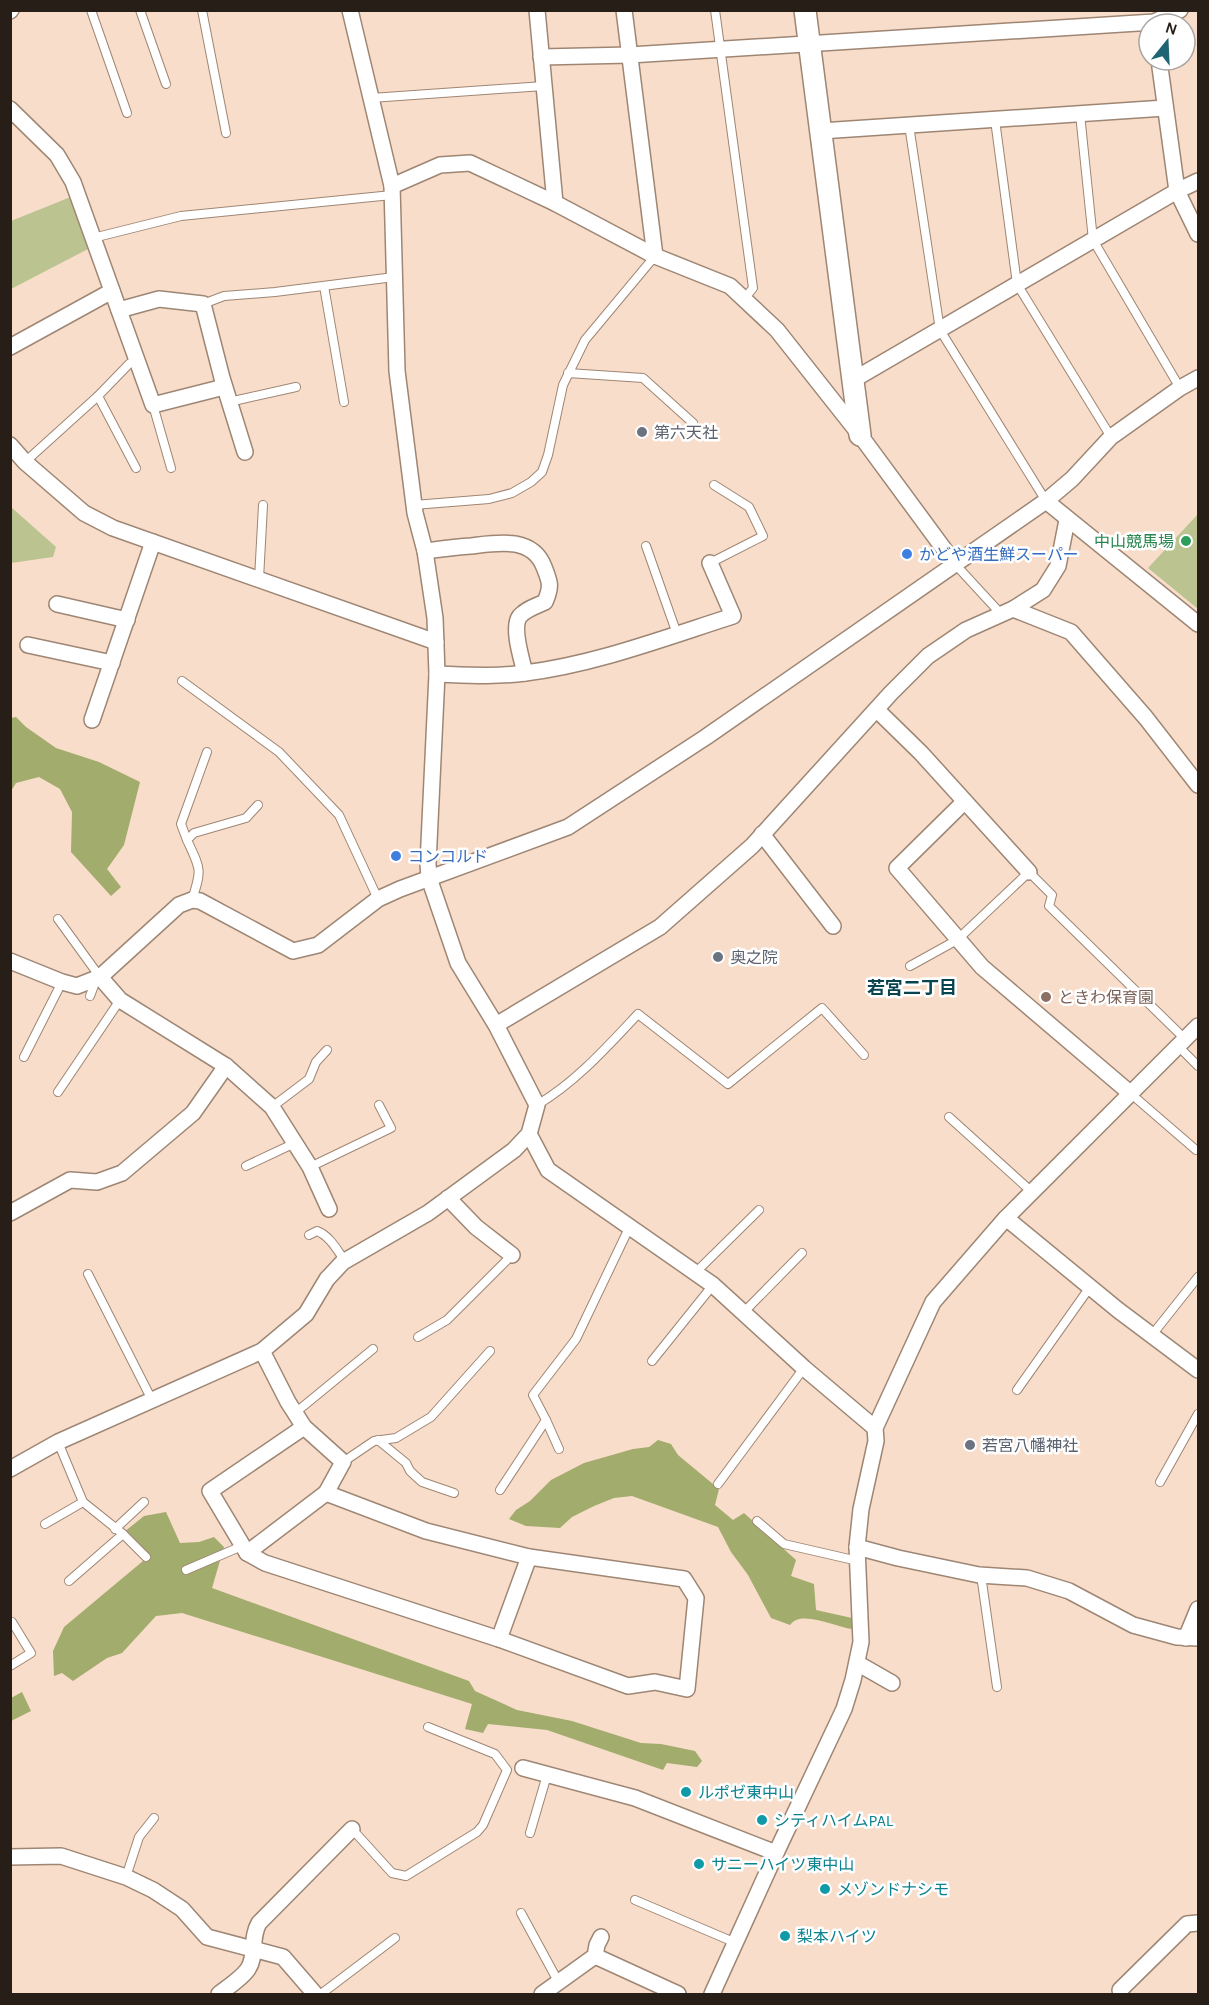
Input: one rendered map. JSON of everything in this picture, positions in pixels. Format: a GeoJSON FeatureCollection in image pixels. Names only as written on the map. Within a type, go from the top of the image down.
{"type":"FeatureCollection","features":[{"type":"Feature","properties":{"kind":"street"},"geometry":{"type":"LineString","coordinates":[[10,1469],[58,1442],[262,1351],[306,1314],[327,1279],[345,1261],[428,1213],[514,1150],[529,1134],[537,1105],[496,1025],[458,963],[429,878],[437,674],[435,618],[425,551],[414,505],[397,371],[392,190],[350,10]]}},
{"type":"Feature","properties":{"kind":"street"},"geometry":{"type":"LineString","coordinates":[[537,10],[555,203]]}},
{"type":"Feature","properties":{"kind":"street"},"geometry":{"type":"LineString","coordinates":[[624,10],[655,256]]}},
{"type":"Feature","properties":{"kind":"street"},"geometry":{"type":"LineString","coordinates":[[805,10],[860,435]]}},
{"type":"Feature","properties":{"kind":"street"},"geometry":{"type":"LineString","coordinates":[[541,57],[630,55],[1137,20]]}},
{"type":"Feature","properties":{"kind":"street"},"geometry":{"type":"LineString","coordinates":[[1160,72],[1177,191],[1198,234]]}},
{"type":"Feature","properties":{"kind":"street"},"geometry":{"type":"LineString","coordinates":[[821,131],[1165,108]]}},
{"type":"Feature","properties":{"kind":"street"},"geometry":{"type":"LineString","coordinates":[[10,109],[57,155],[73,182],[153,405],[227,395]]}},
{"type":"Feature","properties":{"kind":"street"},"geometry":{"type":"LineString","coordinates":[[392,190],[440,165],[470,163],[555,203],[655,256],[730,286],[745,297],[777,330],[860,435],[955,564]]}},
{"type":"Feature","properties":{"kind":"street"},"geometry":{"type":"LineString","coordinates":[[853,380],[1177,191],[1198,182]]}},
{"type":"Feature","properties":{"kind":"street"},"geometry":{"type":"LineString","coordinates":[[10,347],[112,291]]}},
{"type":"Feature","properties":{"kind":"street"},"geometry":{"type":"LineString","coordinates":[[119,310],[159,299],[203,304],[244,452]]}},
{"type":"Feature","properties":{"kind":"street"},"geometry":{"type":"LineString","coordinates":[[10,961],[77,986],[99,978],[179,905],[192,900],[200,901],[293,951],[318,945],[378,899],[568,827],[706,737],[1046,501],[1072,479],[1110,437],[1198,378]]}},
{"type":"Feature","properties":{"kind":"street"},"geometry":{"type":"LineString","coordinates":[[10,445],[25,462],[84,513],[113,528],[436,642]]}},
{"type":"Feature","properties":{"kind":"street"},"geometry":{"type":"LineString","coordinates":[[1046,501],[1198,624]]}},
{"type":"Feature","properties":{"kind":"street"},"geometry":{"type":"LineString","coordinates":[[496,1025],[660,927],[752,846],[891,693],[928,656],[966,630],[1007,612],[1043,590],[1058,566],[1067,520]]}},
{"type":"Feature","properties":{"kind":"street"},"geometry":{"type":"LineString","coordinates":[[93,720],[153,542]]}},
{"type":"Feature","properties":{"kind":"street"},"geometry":{"type":"LineString","coordinates":[[425,551],[505,542],[520,544],[541,558],[550,583],[545,602],[525,611],[518,618],[515,627],[525,673]]}},
{"type":"Feature","properties":{"kind":"street"},"geometry":{"type":"LineString","coordinates":[[437,674],[483,676],[525,673],[608,657],[733,616],[710,563]]}},
{"type":"Feature","properties":{"kind":"street"},"geometry":{"type":"LineString","coordinates":[[57,604],[127,620]]}},
{"type":"Feature","properties":{"kind":"street"},"geometry":{"type":"LineString","coordinates":[[1007,612],[1071,632],[1146,718],[1198,785]]}},
{"type":"Feature","properties":{"kind":"street"},"geometry":{"type":"LineString","coordinates":[[28,645],[112,663]]}},
{"type":"Feature","properties":{"kind":"street"},"geometry":{"type":"LineString","coordinates":[[877,710],[1029,873]]}},
{"type":"Feature","properties":{"kind":"street"},"geometry":{"type":"LineString","coordinates":[[964,802],[897,868],[957,940],[982,966],[1130,1094]]}},
{"type":"Feature","properties":{"kind":"street"},"geometry":{"type":"LineString","coordinates":[[762,834],[832,926]]}},
{"type":"Feature","properties":{"kind":"street"},"geometry":{"type":"LineString","coordinates":[[99,978],[120,1000],[226,1066],[272,1107],[310,1167],[329,1209]]}},
{"type":"Feature","properties":{"kind":"street"},"geometry":{"type":"LineString","coordinates":[[712,1995],[844,1709],[861,1642],[858,1554],[861,1509],[876,1441],[875,1428],[933,1302],[1006,1218],[1198,1026]]}},
{"type":"Feature","properties":{"kind":"street"},"geometry":{"type":"LineString","coordinates":[[10,1213],[70,1180],[97,1182],[122,1173],[193,1113],[226,1066]]}},
{"type":"Feature","properties":{"kind":"street"},"geometry":{"type":"LineString","coordinates":[[529,1134],[548,1170],[713,1285],[804,1368],[875,1428]]}},
{"type":"Feature","properties":{"kind":"street"},"geometry":{"type":"LineString","coordinates":[[448,1198],[476,1227],[512,1255]]}},
{"type":"Feature","properties":{"kind":"street"},"geometry":{"type":"LineString","coordinates":[[1006,1218],[1090,1287],[1198,1370]]}},
{"type":"Feature","properties":{"kind":"street"},"geometry":{"type":"LineString","coordinates":[[244,1549],[326,1493],[343,1462],[304,1426],[262,1351]]}},
{"type":"Feature","properties":{"kind":"street"},"geometry":{"type":"LineString","coordinates":[[304,1426],[210,1491],[244,1549],[265,1563],[499,1639],[628,1686],[655,1682],[687,1689],[696,1598],[684,1579],[529,1557],[426,1531],[326,1493]]}},
{"type":"Feature","properties":{"kind":"street"},"geometry":{"type":"LineString","coordinates":[[858,1554],[981,1575],[1027,1578],[1069,1591],[1133,1625],[1177,1637],[1192,1638],[1198,1609]]}},
{"type":"Feature","properties":{"kind":"street"},"geometry":{"type":"LineString","coordinates":[[499,1639],[529,1557]]}},
{"type":"Feature","properties":{"kind":"street"},"geometry":{"type":"LineString","coordinates":[[857,1663],[892,1683]]}},
{"type":"Feature","properties":{"kind":"street"},"geometry":{"type":"LineString","coordinates":[[523,1768],[635,1798],[776,1853]]}},
{"type":"Feature","properties":{"kind":"street"},"geometry":{"type":"LineString","coordinates":[[219,1995],[249,1969],[254,1950],[253,1933],[259,1923],[352,1829]]}},
{"type":"Feature","properties":{"kind":"street"},"geometry":{"type":"LineString","coordinates":[[10,1857],[61,1856],[126,1877],[153,1890],[182,1909],[207,1937],[284,1957],[315,1995]]}},
{"type":"Feature","properties":{"kind":"street"},"geometry":{"type":"LineString","coordinates":[[1120,1990],[1187,1924],[1198,1923]]}},
{"type":"Feature","properties":{"kind":"street"},"geometry":{"type":"LineString","coordinates":[[542,1995],[595,1956],[597,1945],[602,1937]]}},
{"type":"Feature","properties":{"kind":"street"},"geometry":{"type":"LineString","coordinates":[[595,1956],[644,1988],[678,1995]]}},
{"type":"Feature","properties":{"kind":"lane"},"geometry":{"type":"LineString","coordinates":[[91,10],[127,113]]}},
{"type":"Feature","properties":{"kind":"lane"},"geometry":{"type":"LineString","coordinates":[[140,10],[165,84]]}},
{"type":"Feature","properties":{"kind":"lane"},"geometry":{"type":"LineString","coordinates":[[202,10],[226,133]]}},
{"type":"Feature","properties":{"kind":"lane"},"geometry":{"type":"LineString","coordinates":[[715,10],[753,288],[745,297]]}},
{"type":"Feature","properties":{"kind":"lane"},"geometry":{"type":"LineString","coordinates":[[371,98],[544,86]]}},
{"type":"Feature","properties":{"kind":"lane"},"geometry":{"type":"LineString","coordinates":[[1080,114],[1093,240],[1180,388]]}},
{"type":"Feature","properties":{"kind":"lane"},"geometry":{"type":"LineString","coordinates":[[995,120],[1017,284],[1110,437]]}},
{"type":"Feature","properties":{"kind":"lane"},"geometry":{"type":"LineString","coordinates":[[909,125],[940,330],[1046,501]]}},
{"type":"Feature","properties":{"kind":"lane"},"geometry":{"type":"LineString","coordinates":[[93,238],[181,216],[392,190]]}},
{"type":"Feature","properties":{"kind":"lane"},"geometry":{"type":"LineString","coordinates":[[414,505],[489,499],[512,493],[531,482],[542,472],[548,455],[563,385],[585,339],[655,256]]}},
{"type":"Feature","properties":{"kind":"lane"},"geometry":{"type":"LineString","coordinates":[[203,304],[224,296],[394,277]]}},
{"type":"Feature","properties":{"kind":"lane"},"geometry":{"type":"LineString","coordinates":[[324,286],[344,402]]}},
{"type":"Feature","properties":{"kind":"lane"},"geometry":{"type":"LineString","coordinates":[[25,462],[137,359]]}},
{"type":"Feature","properties":{"kind":"lane"},"geometry":{"type":"LineString","coordinates":[[568,373],[643,378],[693,423]]}},
{"type":"Feature","properties":{"kind":"lane"},"geometry":{"type":"LineString","coordinates":[[227,395],[296,387]]}},
{"type":"Feature","properties":{"kind":"lane"},"geometry":{"type":"LineString","coordinates":[[98,396],[136,468]]}},
{"type":"Feature","properties":{"kind":"lane"},"geometry":{"type":"LineString","coordinates":[[153,405],[171,468]]}},
{"type":"Feature","properties":{"kind":"lane"},"geometry":{"type":"LineString","coordinates":[[710,563],[763,536],[749,507],[714,484]]}},
{"type":"Feature","properties":{"kind":"lane"},"geometry":{"type":"LineString","coordinates":[[259,579],[263,505]]}},
{"type":"Feature","properties":{"kind":"lane"},"geometry":{"type":"LineString","coordinates":[[646,546],[677,634]]}},
{"type":"Feature","properties":{"kind":"lane"},"geometry":{"type":"LineString","coordinates":[[955,564],[1007,612]]}},
{"type":"Feature","properties":{"kind":"lane"},"geometry":{"type":"LineString","coordinates":[[182,681],[279,752],[339,815],[378,899]]}},
{"type":"Feature","properties":{"kind":"lane"},"geometry":{"type":"LineString","coordinates":[[192,900],[200,866],[181,824],[207,752]]}},
{"type":"Feature","properties":{"kind":"lane"},"geometry":{"type":"LineString","coordinates":[[188,840],[194,833],[246,818],[258,805]]}},
{"type":"Feature","properties":{"kind":"lane"},"geometry":{"type":"LineString","coordinates":[[910,966],[957,940],[1029,873],[1052,895],[1049,906],[1182,1042],[1198,1065]]}},
{"type":"Feature","properties":{"kind":"lane"},"geometry":{"type":"LineString","coordinates":[[58,919],[99,978],[90,996]]}},
{"type":"Feature","properties":{"kind":"lane"},"geometry":{"type":"LineString","coordinates":[[24,1057],[62,982]]}},
{"type":"Feature","properties":{"kind":"lane"},"geometry":{"type":"LineString","coordinates":[[58,1092],[120,1000]]}},
{"type":"Feature","properties":{"kind":"lane"},"geometry":{"type":"LineString","coordinates":[[537,1105],[552,1097],[585,1068],[638,1014],[728,1084],[822,1008],[864,1054]]}},
{"type":"Feature","properties":{"kind":"lane"},"geometry":{"type":"LineString","coordinates":[[272,1107],[309,1079],[316,1062],[327,1050]]}},
{"type":"Feature","properties":{"kind":"lane"},"geometry":{"type":"LineString","coordinates":[[1130,1094],[1196,1150]]}},
{"type":"Feature","properties":{"kind":"lane"},"geometry":{"type":"LineString","coordinates":[[310,1167],[391,1128],[380,1105]]}},
{"type":"Feature","properties":{"kind":"lane"},"geometry":{"type":"LineString","coordinates":[[949,1117],[1032,1192]]}},
{"type":"Feature","properties":{"kind":"lane"},"geometry":{"type":"LineString","coordinates":[[246,1166],[295,1143]]}},
{"type":"Feature","properties":{"kind":"lane"},"geometry":{"type":"LineString","coordinates":[[696,1272],[759,1210]]}},
{"type":"Feature","properties":{"kind":"lane"},"geometry":{"type":"LineString","coordinates":[[559,1449],[533,1395],[576,1339],[630,1226]]}},
{"type":"Feature","properties":{"kind":"lane"},"geometry":{"type":"LineString","coordinates":[[309,1235],[317,1231],[321,1232],[329,1238],[345,1261]]}},
{"type":"Feature","properties":{"kind":"lane"},"geometry":{"type":"LineString","coordinates":[[743,1312],[802,1253]]}},
{"type":"Feature","properties":{"kind":"lane"},"geometry":{"type":"LineString","coordinates":[[417,1337],[447,1320],[512,1255]]}},
{"type":"Feature","properties":{"kind":"lane"},"geometry":{"type":"LineString","coordinates":[[88,1275],[152,1400]]}},
{"type":"Feature","properties":{"kind":"lane"},"geometry":{"type":"LineString","coordinates":[[1152,1335],[1198,1277]]}},
{"type":"Feature","properties":{"kind":"lane"},"geometry":{"type":"LineString","coordinates":[[652,1361],[713,1285]]}},
{"type":"Feature","properties":{"kind":"lane"},"geometry":{"type":"LineString","coordinates":[[1017,1390],[1090,1287]]}},
{"type":"Feature","properties":{"kind":"lane"},"geometry":{"type":"LineString","coordinates":[[295,1413],[373,1349]]}},
{"type":"Feature","properties":{"kind":"lane"},"geometry":{"type":"LineString","coordinates":[[343,1462],[378,1440],[396,1438],[431,1417],[490,1352]]}},
{"type":"Feature","properties":{"kind":"lane"},"geometry":{"type":"LineString","coordinates":[[718,1484],[804,1368]]}},
{"type":"Feature","properties":{"kind":"lane"},"geometry":{"type":"LineString","coordinates":[[1160,1482],[1198,1414]]}},
{"type":"Feature","properties":{"kind":"lane"},"geometry":{"type":"LineString","coordinates":[[500,1490],[546,1420]]}},
{"type":"Feature","properties":{"kind":"lane"},"geometry":{"type":"LineString","coordinates":[[378,1440],[406,1463],[410,1471],[422,1482],[454,1493]]}},
{"type":"Feature","properties":{"kind":"lane"},"geometry":{"type":"LineString","coordinates":[[58,1442],[83,1502],[123,1534],[146,1557]]}},
{"type":"Feature","properties":{"kind":"lane"},"geometry":{"type":"LineString","coordinates":[[45,1524],[83,1502]]}},
{"type":"Feature","properties":{"kind":"lane"},"geometry":{"type":"LineString","coordinates":[[115,1529],[144,1502]]}},
{"type":"Feature","properties":{"kind":"lane"},"geometry":{"type":"LineString","coordinates":[[757,1521],[784,1544],[858,1554]]}},
{"type":"Feature","properties":{"kind":"lane"},"geometry":{"type":"LineString","coordinates":[[69,1581],[123,1534]]}},
{"type":"Feature","properties":{"kind":"lane"},"geometry":{"type":"LineString","coordinates":[[186,1570],[244,1549]]}},
{"type":"Feature","properties":{"kind":"lane"},"geometry":{"type":"LineString","coordinates":[[981,1575],[997,1687]]}},
{"type":"Feature","properties":{"kind":"lane"},"geometry":{"type":"LineString","coordinates":[[10,1666],[31,1653],[12,1622]]}},
{"type":"Feature","properties":{"kind":"lane"},"geometry":{"type":"LineString","coordinates":[[352,1829],[392,1873],[406,1876],[477,1832],[483,1825],[507,1770],[495,1754],[428,1727]]}},
{"type":"Feature","properties":{"kind":"lane"},"geometry":{"type":"LineString","coordinates":[[530,1833],[547,1775]]}},
{"type":"Feature","properties":{"kind":"lane"},"geometry":{"type":"LineString","coordinates":[[126,1877],[140,1837],[154,1818]]}},
{"type":"Feature","properties":{"kind":"lane"},"geometry":{"type":"LineString","coordinates":[[635,1900],[736,1944]]}},
{"type":"Feature","properties":{"kind":"lane"},"geometry":{"type":"LineString","coordinates":[[521,1913],[560,1983]]}},
{"type":"Feature","properties":{"kind":"lane"},"geometry":{"type":"LineString","coordinates":[[321,1995],[395,1938]]}},
{"type":"Feature","properties":{"kind":"green space"},"geometry":{"type":"Polygon","coordinates":[[[73,196],[90,248],[11,289],[11,221],[73,196]]]}},
{"type":"Feature","properties":{"kind":"green space"},"geometry":{"type":"Polygon","coordinates":[[[11,507],[56,547],[53,557],[11,563],[11,507]]]}},
{"type":"Feature","properties":{"kind":"green space","name":"中山競馬場"},"geometry":{"type":"Polygon","coordinates":[[[1198,514],[1198,609],[1148,568],[1198,514]]]}},
{"type":"Feature","properties":{"kind":"green space"},"geometry":{"type":"Polygon","coordinates":[[[16,717],[56,748],[99,762],[140,782],[124,845],[107,869],[121,887],[111,896],[71,852],[72,812],[60,789],[39,777],[16,783],[11,791],[11,718],[16,717]]]}},
{"type":"Feature","properties":{"kind":"green space"},"geometry":{"type":"Polygon","coordinates":[[[658,1440],[671,1444],[678,1455],[719,1489],[715,1505],[733,1520],[744,1513],[796,1560],[791,1576],[814,1584],[816,1610],[852,1618],[852,1629],[819,1620],[795,1620],[790,1625],[771,1618],[718,1527],[632,1496],[614,1498],[594,1506],[572,1517],[560,1528],[526,1526],[509,1519],[516,1510],[530,1501],[551,1480],[584,1463],[633,1449],[649,1447],[658,1440]]]}},
{"type":"Feature","properties":{"kind":"green space"},"geometry":{"type":"Polygon","coordinates":[[[166,1512],[180,1543],[199,1542],[214,1537],[224,1547],[212,1588],[469,1681],[475,1691],[517,1710],[572,1721],[641,1743],[661,1744],[695,1751],[702,1761],[697,1767],[667,1763],[663,1770],[547,1730],[488,1724],[483,1733],[465,1729],[472,1704],[182,1613],[156,1616],[122,1653],[107,1658],[73,1681],[62,1673],[54,1676],[53,1651],[64,1627],[149,1556],[124,1532],[144,1516],[166,1512]]]}},
{"type":"Feature","properties":{"kind":"green space"},"geometry":{"type":"Polygon","coordinates":[[[22,1692],[31,1711],[11,1721],[11,1698],[22,1692]]]}},
{"type":"Feature","properties":{"kind":"place","name":"第六天社"},"geometry":{"type":"Point","coordinates":[642,432]}},
{"type":"Feature","properties":{"kind":"place","name":"中山競馬場"},"geometry":{"type":"Point","coordinates":[1186,541]}},
{"type":"Feature","properties":{"kind":"place","name":"かどや酒生鮮スーパー"},"geometry":{"type":"Point","coordinates":[907,554]}},
{"type":"Feature","properties":{"kind":"place","name":"コンコルド"},"geometry":{"type":"Point","coordinates":[396,856]}},
{"type":"Feature","properties":{"kind":"place","name":"奥之院"},"geometry":{"type":"Point","coordinates":[718,957]}},
{"type":"Feature","properties":{"kind":"place","name":"ときわ保育園"},"geometry":{"type":"Point","coordinates":[1046,997]}},
{"type":"Feature","properties":{"kind":"place","name":"若宮八幡神社"},"geometry":{"type":"Point","coordinates":[970,1445]}},
{"type":"Feature","properties":{"kind":"place","name":"ルポゼ東中山"},"geometry":{"type":"Point","coordinates":[686,1792]}},
{"type":"Feature","properties":{"kind":"place","name":"シティハイムPAL"},"geometry":{"type":"Point","coordinates":[762,1820]}},
{"type":"Feature","properties":{"kind":"place","name":"サニーハイツ東中山"},"geometry":{"type":"Point","coordinates":[699,1864]}},
{"type":"Feature","properties":{"kind":"place","name":"メゾンドナシモ"},"geometry":{"type":"Point","coordinates":[825,1889]}},
{"type":"Feature","properties":{"kind":"place","name":"梨本ハイツ"},"geometry":{"type":"Point","coordinates":[785,1936]}},
{"type":"Feature","properties":{"kind":"district","name":"若宮二丁目"},"geometry":{"type":"Point","coordinates":[912,988]}}]}
